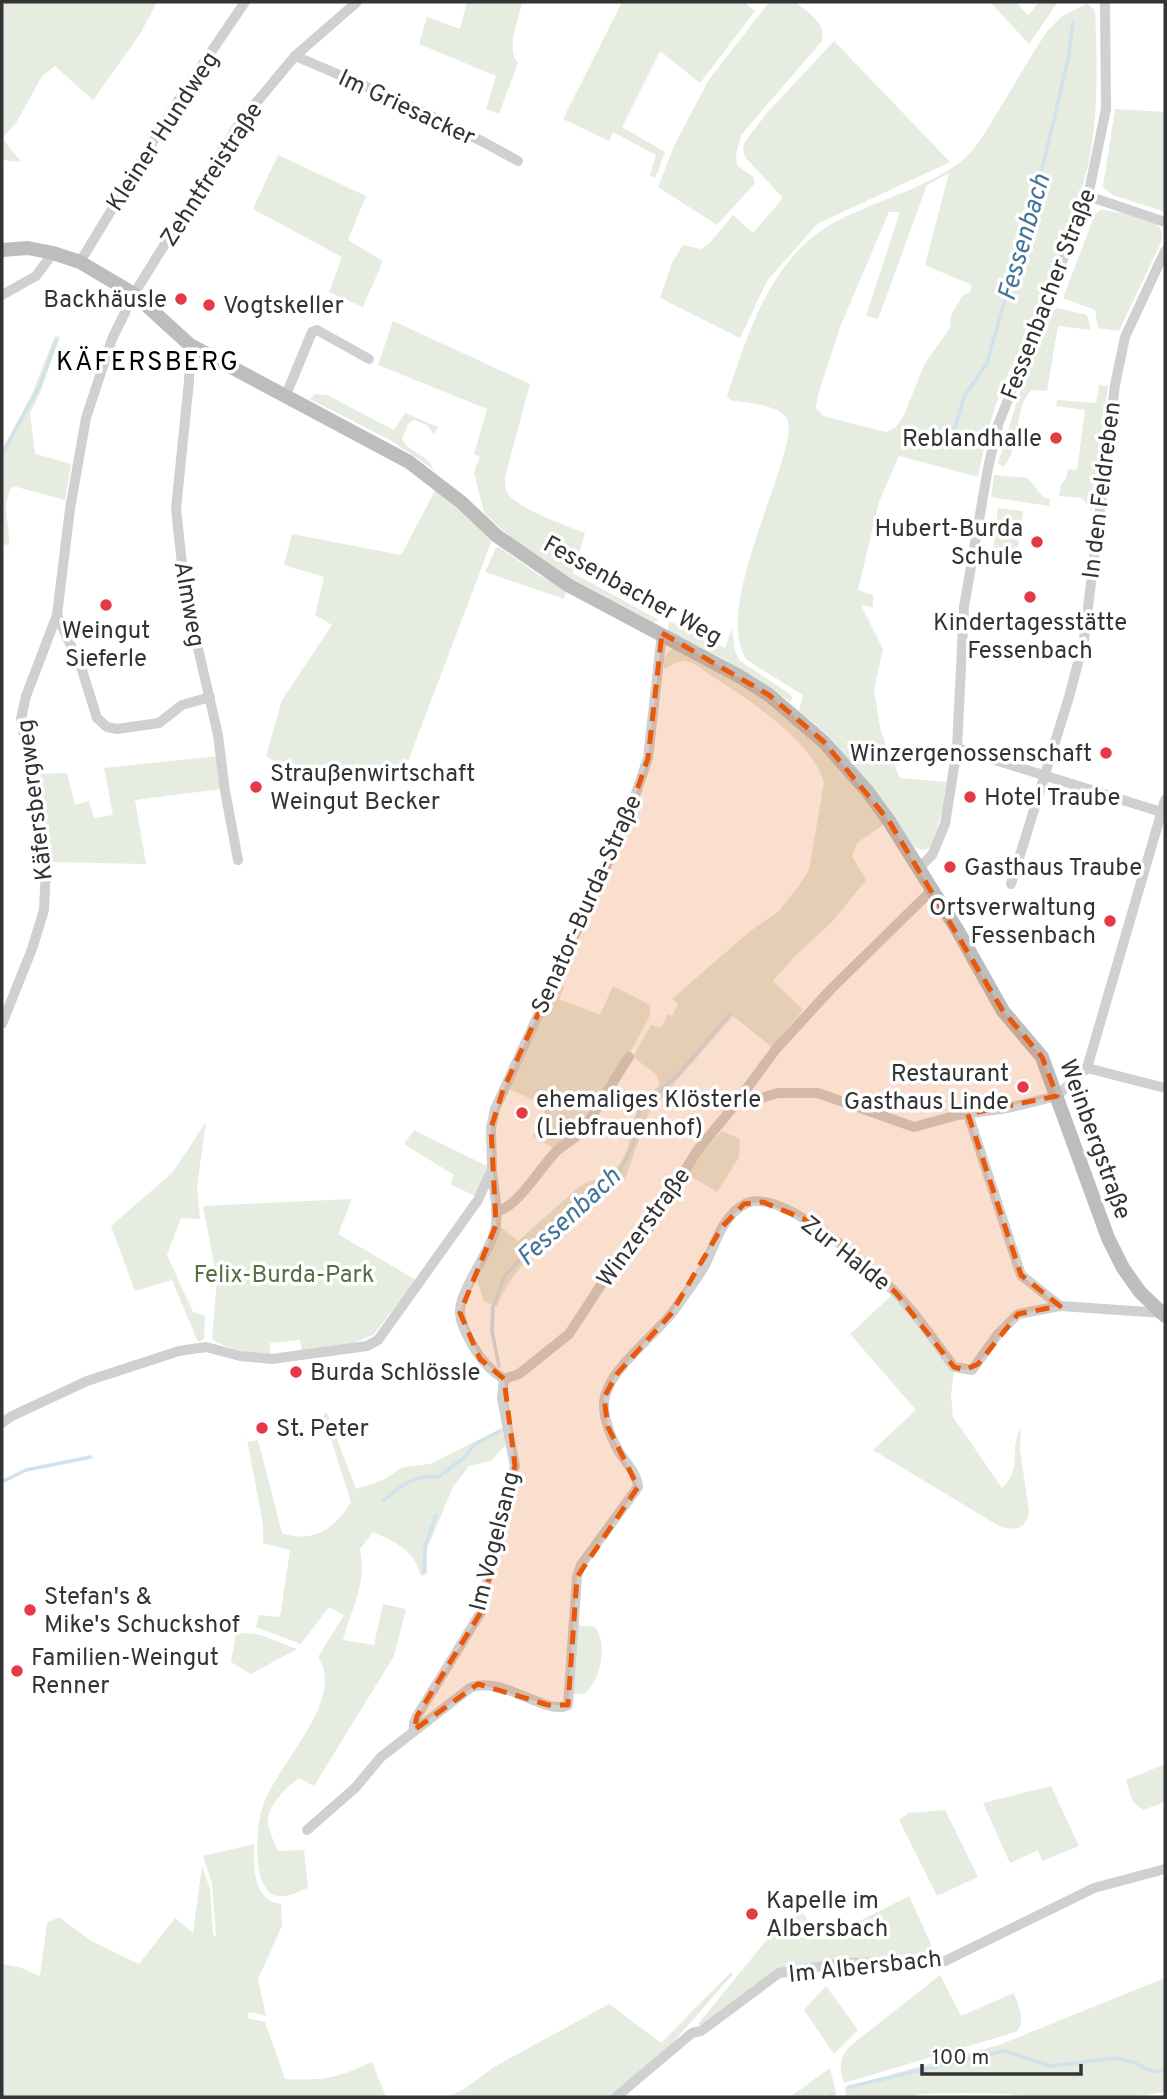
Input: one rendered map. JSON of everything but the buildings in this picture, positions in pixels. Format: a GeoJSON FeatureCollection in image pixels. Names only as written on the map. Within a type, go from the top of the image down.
{"type":"FeatureCollection","features":[{"type":"Feature","properties":{"kind":"street","name":"Kleiner Hundweg"},"geometry":{"type":"LineString","coordinates":[[80,262],[177,102],[245,2]]}},
{"type":"Feature","properties":{"kind":"street","name":"Zehntfreistraße"},"geometry":{"type":"LineString","coordinates":[[134,295],[242,121],[295,56],[357,2]]}},
{"type":"Feature","properties":{"kind":"street","name":"Fessenbacher Straße"},"geometry":{"type":"LineString","coordinates":[[919,868],[933,855],[945,824],[957,748],[964,607],[998,425],[1088,196],[1106,109],[1105,2]]}},
{"type":"Feature","properties":{"kind":"street","name":"Im Griesacker"},"geometry":{"type":"LineString","coordinates":[[295,56],[407,104],[470,134],[518,162]]}},
{"type":"Feature","properties":{"kind":"street"},"geometry":{"type":"LineString","coordinates":[[1088,196],[1165,222]]}},
{"type":"Feature","properties":{"kind":"street","name":"Fessenbacher Weg"},"geometry":{"type":"LineString","coordinates":[[2,250],[28,248],[80,262],[134,295],[190,345],[409,462],[461,502],[498,536],[568,585],[662,633],[769,695],[824,742],[868,792],[919,868]]}},
{"type":"Feature","properties":{"kind":"street","name":"In den Feldreben"},"geometry":{"type":"LineString","coordinates":[[1011,884],[1084,640],[1115,385],[1125,337],[1165,251]]}},
{"type":"Feature","properties":{"kind":"street"},"geometry":{"type":"LineString","coordinates":[[2,295],[36,276],[53,253]]}},
{"type":"Feature","properties":{"kind":"street","name":"Käfersbergweg"},"geometry":{"type":"LineString","coordinates":[[2,1024],[32,949],[44,910],[46,868],[22,719],[26,696],[57,615],[70,509],[90,399],[112,339],[134,295]]}},
{"type":"Feature","properties":{"kind":"street"},"geometry":{"type":"LineString","coordinates":[[286,395],[312,332],[317,330],[369,359]]}},
{"type":"Feature","properties":{"kind":"street","name":"Almweg"},"geometry":{"type":"LineString","coordinates":[[190,345],[176,509],[185,592],[210,697],[238,860]]}},
{"type":"Feature","properties":{"kind":"street"},"geometry":{"type":"LineString","coordinates":[[57,615],[82,670],[97,718],[107,727],[117,729],[159,723],[182,705],[210,697]]}},
{"type":"Feature","properties":{"kind":"street","name":"Senator-Burda-Straße"},"geometry":{"type":"LineString","coordinates":[[496,1212],[491,1128],[495,1109],[624,828],[648,758],[662,633]]}},
{"type":"Feature","properties":{"kind":"street"},"geometry":{"type":"LineString","coordinates":[[957,748],[1161,812]]}},
{"type":"Feature","properties":{"kind":"street"},"geometry":{"type":"LineString","coordinates":[[734,1106],[778,1093],[817,1093],[914,1127],[1056,1096],[1087,1068],[1165,800]]}},
{"type":"Feature","properties":{"kind":"street","name":"Weinbergstraße"},"geometry":{"type":"LineString","coordinates":[[919,868],[1003,1010],[1042,1057],[1108,1238],[1123,1268],[1140,1292],[1164,1314]]}},
{"type":"Feature","properties":{"kind":"street"},"geometry":{"type":"LineString","coordinates":[[734,1106],[776,1049],[817,1004],[932,890]]}},
{"type":"Feature","properties":{"kind":"street"},"geometry":{"type":"LineString","coordinates":[[478,1200],[496,1212],[503,1210],[516,1199],[555,1152],[571,1142],[581,1131],[629,1057]]}},
{"type":"Feature","properties":{"kind":"street"},"geometry":{"type":"LineString","coordinates":[[1087,1068],[1165,1088]]}},
{"type":"Feature","properties":{"kind":"street","name":"Winzerstraße"},"geometry":{"type":"LineString","coordinates":[[504,1379],[519,1374],[569,1334],[606,1279],[647,1231],[697,1151],[734,1106]]}},
{"type":"Feature","properties":{"kind":"street"},"geometry":{"type":"LineString","coordinates":[[968,1114],[1021,1275],[1060,1306]]}},
{"type":"Feature","properties":{"kind":"street","name":"Senator-Burda-Straße"},"geometry":{"type":"LineString","coordinates":[[2,1423],[87,1381],[178,1351],[206,1347],[240,1356],[272,1359],[367,1346],[379,1339],[478,1200],[492,1169]]}},
{"type":"Feature","properties":{"kind":"street","name":"Zur Halde"},"geometry":{"type":"LineString","coordinates":[[616,1375],[671,1314],[704,1266],[722,1227],[733,1213],[754,1200],[796,1213],[816,1224],[896,1293],[954,1367],[972,1370],[998,1334],[1018,1314],[1060,1306],[1164,1314]]}},
{"type":"Feature","properties":{"kind":"street"},"geometry":{"type":"LineString","coordinates":[[496,1212],[494,1235],[464,1297],[460,1313],[466,1334],[480,1359],[504,1379]]}},
{"type":"Feature","properties":{"kind":"street","name":"Im Vogelsang"},"geometry":{"type":"LineString","coordinates":[[307,1830],[355,1788],[381,1757],[478,1684],[490,1683],[548,1705],[568,1705],[577,1577],[581,1565],[638,1487],[605,1416],[604,1398],[616,1375]]}},
{"type":"Feature","properties":{"kind":"street","name":"Im Vogelsang"},"geometry":{"type":"LineString","coordinates":[[414,1730],[417,1716],[481,1612],[498,1523],[515,1466],[502,1398],[504,1379]]}},
{"type":"Feature","properties":{"kind":"street","name":"Im Albersbach"},"geometry":{"type":"LineString","coordinates":[[616,2097],[692,2033],[701,2031],[779,1973],[844,1963],[944,1961],[1094,1888],[1165,1869]]}},
{"type":"Feature","properties":{"kind":"highlighted area"},"geometry":{"type":"Polygon","coordinates":[[[662,633],[769,695],[824,742],[889,821],[1003,1011],[1042,1057],[1057,1096],[968,1114],[1021,1275],[1060,1306],[1018,1314],[978,1364],[965,1370],[954,1367],[896,1293],[816,1224],[763,1202],[744,1204],[722,1227],[671,1314],[616,1375],[604,1398],[608,1427],[638,1487],[577,1577],[568,1705],[548,1705],[478,1684],[414,1730],[417,1716],[481,1612],[515,1466],[504,1379],[480,1359],[460,1313],[496,1225],[491,1128],[503,1090],[624,828],[648,758],[662,633]]]}},
{"type":"Feature","properties":{"kind":"green space"},"geometry":{"type":"Polygon","coordinates":[[[2,2],[157,2],[140,34],[93,100],[55,66],[42,76],[16,123],[2,138],[2,2]]]}},
{"type":"Feature","properties":{"kind":"green space"},"geometry":{"type":"Polygon","coordinates":[[[467,2],[522,2],[513,42],[514,57],[518,63],[499,114],[486,109],[496,76],[419,44],[427,17],[460,29],[467,2]]]}},
{"type":"Feature","properties":{"kind":"green space"},"geometry":{"type":"Polygon","coordinates":[[[622,2],[744,2],[755,11],[700,83],[660,51],[622,127],[665,152],[655,178],[650,175],[656,155],[613,132],[609,141],[563,119],[622,2]]]}},
{"type":"Feature","properties":{"kind":"green space"},"geometry":{"type":"Polygon","coordinates":[[[769,2],[795,2],[819,23],[823,34],[822,41],[741,135],[736,156],[737,165],[753,177],[755,183],[717,225],[658,187],[674,146],[708,81],[769,2]]]}},
{"type":"Feature","properties":{"kind":"green space"},"geometry":{"type":"Polygon","coordinates":[[[990,2],[1016,2],[1028,15],[1039,2],[1058,2],[1029,44],[990,2]]]}},
{"type":"Feature","properties":{"kind":"green space"},"geometry":{"type":"Polygon","coordinates":[[[1087,4],[1095,10],[1096,107],[1092,146],[1084,181],[1047,292],[998,399],[978,477],[899,456],[879,502],[858,590],[873,595],[873,607],[861,605],[883,649],[874,690],[881,732],[900,778],[946,782],[936,832],[929,848],[923,850],[914,847],[828,735],[799,711],[803,695],[747,660],[738,635],[739,603],[747,566],[783,458],[788,432],[786,417],[775,409],[730,400],[727,396],[754,320],[780,273],[796,253],[816,235],[839,220],[931,180],[965,158],[983,135],[1048,30],[1062,16],[1087,4]],[[949,173],[927,185],[878,319],[866,316],[900,212],[889,212],[840,327],[818,395],[816,408],[823,416],[886,432],[896,427],[904,415],[925,363],[950,328],[951,315],[972,286],[925,265],[949,173]]]}},
{"type":"Feature","properties":{"kind":"green space"},"geometry":{"type":"Polygon","coordinates":[[[834,41],[950,162],[817,224],[767,281],[740,338],[660,298],[672,263],[683,245],[701,249],[708,245],[733,215],[753,233],[783,198],[745,157],[744,143],[766,114],[834,41]]]}},
{"type":"Feature","properties":{"kind":"green space"},"geometry":{"type":"Polygon","coordinates":[[[1115,109],[1165,112],[1165,212],[1113,195],[1103,187],[1115,109]]]}},
{"type":"Feature","properties":{"kind":"green space"},"geometry":{"type":"Polygon","coordinates":[[[2,138],[21,162],[2,160],[2,138]]]}},
{"type":"Feature","properties":{"kind":"green space"},"geometry":{"type":"Polygon","coordinates":[[[278,155],[366,196],[348,240],[383,261],[363,307],[329,292],[342,257],[253,209],[278,155]]]}},
{"type":"Feature","properties":{"kind":"green space"},"geometry":{"type":"Polygon","coordinates":[[[1101,210],[1152,222],[1162,233],[1162,240],[1119,331],[1098,328],[1095,310],[1063,298],[1095,214],[1101,210]]]}},
{"type":"Feature","properties":{"kind":"green space"},"geometry":{"type":"Polygon","coordinates":[[[1057,308],[1087,315],[1091,330],[1058,326],[1047,391],[1032,390],[1026,398],[1013,449],[1003,467],[998,463],[1023,382],[1053,311],[1057,308]]]}},
{"type":"Feature","properties":{"kind":"green space"},"geometry":{"type":"Polygon","coordinates":[[[393,321],[530,384],[505,477],[508,494],[532,511],[585,533],[573,573],[659,620],[653,622],[526,551],[484,513],[474,472],[480,457],[474,454],[487,409],[378,365],[393,321]]]}},
{"type":"Feature","properties":{"kind":"green space"},"geometry":{"type":"Polygon","coordinates":[[[55,336],[60,337],[30,413],[35,454],[71,464],[65,500],[13,486],[6,507],[9,545],[2,544],[2,450],[32,394],[55,336]]]}},
{"type":"Feature","properties":{"kind":"green space"},"geometry":{"type":"Polygon","coordinates":[[[1099,385],[1108,386],[1092,511],[1082,498],[1059,496],[1068,469],[1077,470],[1085,410],[1056,406],[1057,400],[1096,403],[1099,385]]]}},
{"type":"Feature","properties":{"kind":"green space"},"geometry":{"type":"Polygon","coordinates":[[[315,394],[327,395],[394,430],[405,413],[438,427],[434,435],[427,425],[414,420],[408,424],[402,439],[427,460],[433,469],[390,440],[310,399],[315,394]]]}},
{"type":"Feature","properties":{"kind":"green space"},"geometry":{"type":"Polygon","coordinates":[[[994,475],[1028,478],[1043,497],[1050,499],[1049,506],[991,497],[994,475]]]}},
{"type":"Feature","properties":{"kind":"green space"},"geometry":{"type":"Polygon","coordinates":[[[436,489],[492,540],[404,772],[290,771],[266,756],[282,700],[332,625],[315,615],[324,577],[284,565],[292,534],[401,555],[436,489]]]}},
{"type":"Feature","properties":{"kind":"green space"},"geometry":{"type":"Polygon","coordinates":[[[998,508],[1023,511],[1017,555],[993,551],[998,508]]]}},
{"type":"Feature","properties":{"kind":"green space"},"geometry":{"type":"Polygon","coordinates":[[[499,547],[540,576],[567,589],[564,599],[485,572],[496,548],[499,547]]]}},
{"type":"Feature","properties":{"kind":"green space"},"geometry":{"type":"Polygon","coordinates":[[[669,621],[725,648],[732,629],[735,651],[740,661],[790,694],[791,702],[722,658],[668,631],[669,621]]]}},
{"type":"Feature","properties":{"kind":"green space"},"geometry":{"type":"Polygon","coordinates":[[[672,649],[678,649],[745,684],[773,703],[825,751],[884,824],[857,843],[852,856],[866,880],[832,922],[797,954],[773,981],[803,1010],[772,1047],[733,1016],[649,1112],[625,1179],[595,1191],[569,1213],[526,1260],[503,1292],[497,1306],[484,1301],[477,1281],[500,1227],[518,1241],[580,1186],[610,1173],[620,1164],[627,1151],[638,1110],[660,1084],[656,1074],[633,1057],[651,1025],[661,1028],[668,1014],[672,1016],[678,1004],[672,999],[749,932],[778,912],[809,870],[824,783],[818,767],[777,722],[699,667],[682,661],[665,669],[664,658],[672,649]]]}},
{"type":"Feature","properties":{"kind":"green space"},"geometry":{"type":"Polygon","coordinates":[[[219,756],[221,789],[135,800],[146,864],[50,862],[34,774],[67,773],[75,805],[89,801],[94,818],[113,815],[104,768],[219,756]]]}},
{"type":"Feature","properties":{"kind":"green space"},"geometry":{"type":"Polygon","coordinates":[[[558,983],[564,987],[559,999],[600,1015],[613,986],[650,1005],[650,1015],[629,1055],[584,1124],[554,1149],[533,1136],[547,1106],[507,1088],[558,983]]]}},
{"type":"Feature","properties":{"kind":"green space"},"geometry":{"type":"Polygon","coordinates":[[[206,1122],[197,1186],[200,1219],[181,1218],[167,1255],[193,1312],[205,1315],[204,1339],[198,1342],[172,1280],[135,1291],[111,1226],[173,1172],[206,1122]]]}},
{"type":"Feature","properties":{"kind":"green space"},"geometry":{"type":"Polygon","coordinates":[[[414,1130],[487,1166],[475,1196],[450,1184],[454,1175],[404,1144],[414,1130]]]}},
{"type":"Feature","properties":{"kind":"green space"},"geometry":{"type":"Polygon","coordinates":[[[722,1131],[740,1139],[739,1157],[717,1192],[687,1174],[697,1158],[722,1131]]]}},
{"type":"Feature","properties":{"kind":"green space","name":"Felix-Burda-Park"},"geometry":{"type":"Polygon","coordinates":[[[352,1199],[338,1234],[416,1280],[373,1335],[348,1345],[302,1352],[300,1340],[270,1343],[270,1354],[232,1348],[212,1339],[217,1280],[203,1206],[352,1199]]]}},
{"type":"Feature","properties":{"kind":"green space"},"geometry":{"type":"Polygon","coordinates":[[[893,1294],[954,1371],[951,1395],[953,1417],[1002,1488],[1012,1473],[1017,1436],[1021,1429],[1020,1450],[1029,1511],[1028,1517],[1019,1528],[999,1526],[873,1450],[916,1410],[850,1334],[893,1294]]]}},
{"type":"Feature","properties":{"kind":"green space"},"geometry":{"type":"Polygon","coordinates":[[[327,1413],[356,1489],[383,1480],[403,1467],[430,1464],[504,1427],[507,1444],[491,1461],[469,1466],[453,1487],[427,1549],[427,1573],[421,1576],[409,1553],[373,1532],[360,1549],[362,1573],[358,1595],[343,1640],[374,1645],[383,1604],[406,1609],[394,1656],[314,1786],[299,1778],[272,1806],[268,1818],[269,1826],[278,1851],[304,1850],[308,1888],[277,1896],[269,1892],[263,1884],[260,1872],[257,1846],[261,1812],[278,1776],[316,1714],[323,1694],[325,1675],[318,1657],[344,1615],[329,1607],[301,1644],[256,1627],[259,1615],[280,1617],[290,1550],[263,1543],[263,1525],[245,1428],[248,1442],[258,1440],[282,1533],[293,1536],[314,1535],[331,1526],[351,1502],[324,1417],[327,1413]]]}},
{"type":"Feature","properties":{"kind":"green space"},"geometry":{"type":"Polygon","coordinates":[[[575,1625],[595,1627],[601,1643],[601,1662],[595,1680],[584,1694],[574,1694],[575,1625]]]}},
{"type":"Feature","properties":{"kind":"green space"},"geometry":{"type":"Polygon","coordinates":[[[236,1634],[261,1635],[297,1649],[251,1674],[231,1662],[236,1634]]]}},
{"type":"Feature","properties":{"kind":"green space"},"geometry":{"type":"Polygon","coordinates":[[[1165,1764],[1165,1802],[1143,1810],[1133,1802],[1126,1780],[1165,1764]]]}},
{"type":"Feature","properties":{"kind":"green space"},"geometry":{"type":"Polygon","coordinates":[[[1051,1786],[1079,1846],[1042,1861],[1038,1850],[1010,1863],[983,1803],[1051,1786]]]}},
{"type":"Feature","properties":{"kind":"green space"},"geometry":{"type":"Polygon","coordinates":[[[945,1810],[978,1877],[937,1896],[899,1820],[909,1813],[945,1810]]]}},
{"type":"Feature","properties":{"kind":"green space"},"geometry":{"type":"Polygon","coordinates":[[[254,1844],[257,1881],[265,1896],[281,1904],[282,1926],[258,1979],[266,2016],[249,2012],[247,2018],[265,2022],[285,2079],[330,2077],[372,2062],[386,2097],[2,2097],[2,1964],[19,1967],[40,1976],[47,1923],[59,1917],[91,1941],[139,1964],[175,1918],[193,1933],[202,1866],[210,1889],[213,1935],[216,1936],[212,1883],[203,1856],[254,1844]]]}},
{"type":"Feature","properties":{"kind":"green space"},"geometry":{"type":"Polygon","coordinates":[[[909,1896],[937,1957],[777,1971],[702,2026],[698,2024],[770,1936],[799,1908],[822,1940],[909,1896]]]}},
{"type":"Feature","properties":{"kind":"green space"},"geometry":{"type":"Polygon","coordinates":[[[731,1972],[733,1974],[667,2049],[613,2097],[447,2097],[464,2089],[494,2067],[609,2004],[661,2043],[731,1972]]]}},
{"type":"Feature","properties":{"kind":"green space"},"geometry":{"type":"Polygon","coordinates":[[[940,1975],[961,2016],[1014,1993],[1021,2013],[1021,2023],[1016,2032],[844,2083],[841,2064],[849,2047],[940,1975]]]}},
{"type":"Feature","properties":{"kind":"green space"},"geometry":{"type":"Polygon","coordinates":[[[1165,1978],[1165,2092],[1134,2097],[1026,2097],[963,2093],[921,2094],[909,2097],[846,2097],[845,2087],[999,2045],[1165,1978]]]}},
{"type":"Feature","properties":{"kind":"green space"},"geometry":{"type":"Polygon","coordinates":[[[826,1986],[858,2030],[834,2054],[804,2010],[826,1986]]]}},
{"type":"Feature","properties":{"kind":"green space"},"geometry":{"type":"Polygon","coordinates":[[[830,2068],[837,2097],[790,2097],[830,2068]]]}},
{"type":"Feature","properties":{"kind":"waterway","name":"Fessenbach"},"geometry":{"type":"LineString","coordinates":[[950,445],[964,397],[987,363],[1045,157],[1068,60],[1073,22]]}},
{"type":"Feature","properties":{"kind":"waterway"},"geometry":{"type":"LineString","coordinates":[[2,454],[40,385],[56,341]]}},
{"type":"Feature","properties":{"kind":"waterway","name":"Fessenbach"},"geometry":{"type":"LineString","coordinates":[[499,1366],[492,1331],[493,1307],[505,1275],[594,1186],[618,1174],[633,1145],[639,1112],[684,1068],[730,1014]]}},
{"type":"Feature","properties":{"kind":"waterway","name":"Fessenbach"},"geometry":{"type":"LineString","coordinates":[[383,1501],[414,1479],[438,1477],[464,1458],[474,1445],[500,1431]]}},
{"type":"Feature","properties":{"kind":"waterway","name":"Fessenbach"},"geometry":{"type":"LineString","coordinates":[[2,1482],[26,1470],[91,1457]]}},
{"type":"Feature","properties":{"kind":"waterway"},"geometry":{"type":"LineString","coordinates":[[424,1573],[425,1547],[436,1515]]}},
{"type":"Feature","properties":{"kind":"waterway"},"geometry":{"type":"LineString","coordinates":[[849,2087],[1004,2051],[1051,2066],[1115,2058],[1133,2062],[1151,2071],[1165,2071]]}},
{"type":"Feature","properties":{"kind":"waterway"},"geometry":{"type":"LineString","coordinates":[[828,2097],[832,2094]]}},
{"type":"Feature","properties":{"kind":"place","name":"Backhäusle"},"geometry":{"type":"Point","coordinates":[181,299]}},
{"type":"Feature","properties":{"kind":"place","name":"Vogtskeller"},"geometry":{"type":"Point","coordinates":[209,305]}},
{"type":"Feature","properties":{"kind":"place","name":"Reblandhalle"},"geometry":{"type":"Point","coordinates":[1056,438]}},
{"type":"Feature","properties":{"kind":"place","name":"Hubert-Burda Schule"},"geometry":{"type":"Point","coordinates":[1037,542]}},
{"type":"Feature","properties":{"kind":"place","name":"Kindertagesstätte Fessenbach"},"geometry":{"type":"Point","coordinates":[1030,597]}},
{"type":"Feature","properties":{"kind":"place","name":"Weingut Sieferle"},"geometry":{"type":"Point","coordinates":[106,605]}},
{"type":"Feature","properties":{"kind":"place","name":"Winzergenossenschaft"},"geometry":{"type":"Point","coordinates":[1106,753]}},
{"type":"Feature","properties":{"kind":"place","name":"Straußenwirtschaft Weingut Becker"},"geometry":{"type":"Point","coordinates":[256,787]}},
{"type":"Feature","properties":{"kind":"place","name":"Hotel Traube"},"geometry":{"type":"Point","coordinates":[970,797]}},
{"type":"Feature","properties":{"kind":"place","name":"Gasthaus Traube"},"geometry":{"type":"Point","coordinates":[950,867]}},
{"type":"Feature","properties":{"kind":"place","name":"Ortsverwaltung Fessenbach"},"geometry":{"type":"Point","coordinates":[1110,921]}},
{"type":"Feature","properties":{"kind":"place","name":"Restaurant Gasthaus Linde"},"geometry":{"type":"Point","coordinates":[1023,1087]}},
{"type":"Feature","properties":{"kind":"place","name":"ehemaliges Klösterle (Liebfrauenhof)"},"geometry":{"type":"Point","coordinates":[522,1113]}},
{"type":"Feature","properties":{"kind":"place","name":"Burda Schlössle"},"geometry":{"type":"Point","coordinates":[296,1372]}},
{"type":"Feature","properties":{"kind":"place","name":"St. Peter"},"geometry":{"type":"Point","coordinates":[262,1428]}},
{"type":"Feature","properties":{"kind":"place","name":"Stefan's & Mike's Schuckshof"},"geometry":{"type":"Point","coordinates":[30,1610]}},
{"type":"Feature","properties":{"kind":"place","name":"Familien-Weingut Renner"},"geometry":{"type":"Point","coordinates":[17,1671]}},
{"type":"Feature","properties":{"kind":"place","name":"Kapelle im Albersbach"},"geometry":{"type":"Point","coordinates":[752,1914]}},
{"type":"Feature","properties":{"kind":"district","name":"KÄFERSBERG"},"geometry":{"type":"Point","coordinates":[148,361]}}]}
